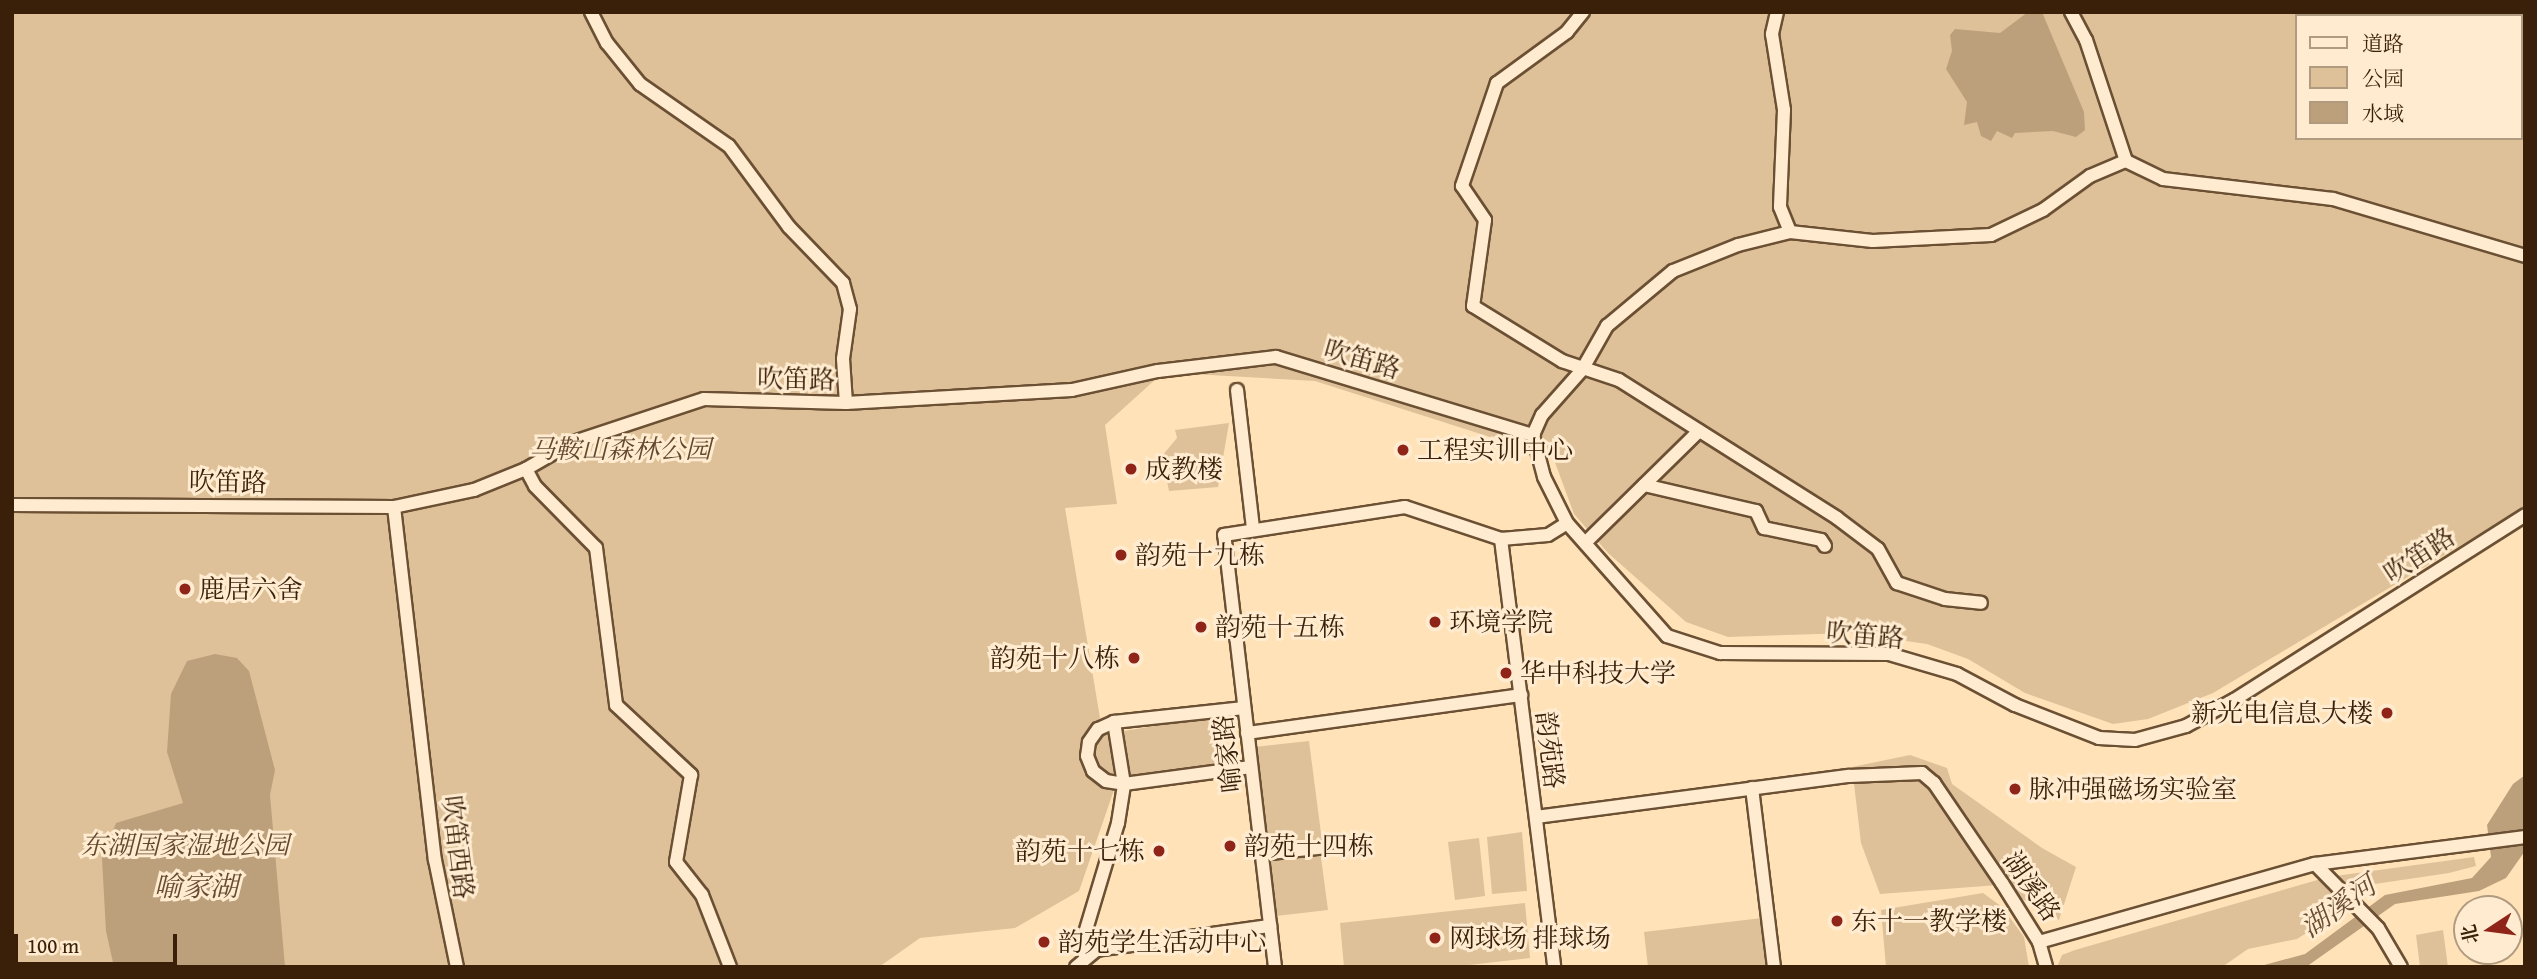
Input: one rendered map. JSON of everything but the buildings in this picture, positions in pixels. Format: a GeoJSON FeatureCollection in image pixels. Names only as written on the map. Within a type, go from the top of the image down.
{"type":"FeatureCollection","features":[{"type":"Feature","properties":{"kind":"street"},"geometry":{"type":"LineString","coordinates":[[592,12],[607,43],[640,84],[729,146],[789,227],[843,283],[850,309],[843,359],[846,403]]}},
{"type":"Feature","properties":{"kind":"street"},"geometry":{"type":"LineString","coordinates":[[1583,12],[1567,32],[1497,83],[1462,186],[1485,220],[1473,306],[1582,370],[1619,380],[1699,430],[1878,549],[1896,583],[1944,599],[1981,604]]}},
{"type":"Feature","properties":{"kind":"street"},"geometry":{"type":"LineString","coordinates":[[1777,12],[1772,34],[1784,110],[1780,207],[1790,232]]}},
{"type":"Feature","properties":{"kind":"street"},"geometry":{"type":"LineString","coordinates":[[2071,12],[2086,40],[2126,162],[2164,180],[2333,198],[2525,256]]}},
{"type":"Feature","properties":{"kind":"street"},"geometry":{"type":"LineString","coordinates":[[1533,436],[1542,415],[1582,370],[1607,326],[1673,271],[1738,245],[1790,232],[1873,242],[1991,235],[2043,210],[2090,176],[2126,162]]}},
{"type":"Feature","properties":{"kind":"street","name":"吹笛路"},"geometry":{"type":"LineString","coordinates":[[12,505],[394,507],[447,498],[526,469],[571,443],[676,405],[704,399],[846,403],[1072,390],[1158,371],[1276,357],[1533,436],[1544,477],[1567,523],[1667,636],[1720,653],[1889,654],[1957,674],[2015,705],[2099,738],[2135,740],[2186,726],[2234,700],[2525,515]]}},
{"type":"Feature","properties":{"kind":"street"},"geometry":{"type":"LineString","coordinates":[[1237,390],[1253,529],[1405,507],[1501,539],[1548,535],[1567,523]]}},
{"type":"Feature","properties":{"kind":"street"},"geometry":{"type":"LineString","coordinates":[[1586,543],[1699,430]]}},
{"type":"Feature","properties":{"kind":"street"},"geometry":{"type":"LineString","coordinates":[[526,469],[535,486],[596,548],[616,705],[691,775],[676,862],[702,895],[730,967]]}},
{"type":"Feature","properties":{"kind":"street"},"geometry":{"type":"LineString","coordinates":[[1644,485],[1756,511],[1764,528],[1821,540],[1825,546]]}},
{"type":"Feature","properties":{"kind":"street","name":"吹笛西路"},"geometry":{"type":"LineString","coordinates":[[394,507],[440,889],[457,967]]}},
{"type":"Feature","properties":{"kind":"street","name":"喻家路"},"geometry":{"type":"LineString","coordinates":[[1253,529],[1224,536],[1275,967]]}},
{"type":"Feature","properties":{"kind":"street","name":"韵苑路"},"geometry":{"type":"LineString","coordinates":[[1501,539],[1554,967]]}},
{"type":"Feature","properties":{"kind":"street"},"geometry":{"type":"LineString","coordinates":[[1247,733],[1521,695]]}},
{"type":"Feature","properties":{"kind":"street"},"geometry":{"type":"LineString","coordinates":[[1244,708],[1114,722],[1098,729],[1089,742],[1087,755],[1093,771],[1106,781],[1124,784],[1251,767]]}},
{"type":"Feature","properties":{"kind":"street"},"geometry":{"type":"LineString","coordinates":[[1086,956],[1085,933],[1118,822],[1124,784],[1114,722]]}},
{"type":"Feature","properties":{"kind":"street","name":"湖溪路"},"geometry":{"type":"LineString","coordinates":[[1536,817],[1752,788],[1922,773],[1939,791],[2039,942],[2315,864],[2525,837]]}},
{"type":"Feature","properties":{"kind":"street"},"geometry":{"type":"LineString","coordinates":[[1752,788],[1774,967]]}},
{"type":"Feature","properties":{"kind":"street"},"geometry":{"type":"LineString","coordinates":[[1262,854],[1326,847]]}},
{"type":"Feature","properties":{"kind":"street"},"geometry":{"type":"LineString","coordinates":[[2315,864],[2378,928],[2401,967]]}},
{"type":"Feature","properties":{"kind":"street"},"geometry":{"type":"LineString","coordinates":[[1076,967],[1096,950],[1270,926]]}},
{"type":"Feature","properties":{"kind":"street"},"geometry":{"type":"LineString","coordinates":[[2039,942],[2046,967]]}},
{"type":"Feature","properties":{"kind":"green space","name":"马鞍山森林公园"},"geometry":{"type":"Polygon","coordinates":[[[12,12],[2525,12],[2525,507],[2213,693],[2148,719],[2113,724],[2025,693],[1968,659],[1927,644],[1850,633],[1728,637],[1686,622],[1608,553],[1574,514],[1553,457],[1315,381],[1157,372],[1149,379],[1157,378],[1105,425],[1117,504],[1065,508],[1100,718],[1087,732],[1082,757],[1091,778],[1114,790],[1079,891],[1015,928],[920,938],[879,967],[12,967],[12,12]]]}},
{"type":"Feature","properties":{"kind":"green space"},"geometry":{"type":"Polygon","coordinates":[[[1229,423],[1218,487],[1169,491],[1162,456],[1177,438],[1175,430],[1229,423]]]}},
{"type":"Feature","properties":{"kind":"green space"},"geometry":{"type":"Polygon","coordinates":[[[1211,717],[1217,766],[1119,779],[1102,772],[1094,762],[1092,749],[1099,735],[1211,717]]]}},
{"type":"Feature","properties":{"kind":"green space"},"geometry":{"type":"Polygon","coordinates":[[[1309,741],[1322,841],[1269,847],[1255,747],[1309,741]]]}},
{"type":"Feature","properties":{"kind":"green space"},"geometry":{"type":"Polygon","coordinates":[[[1910,755],[1947,768],[1952,784],[2042,848],[2076,867],[2059,920],[1998,885],[1880,894],[1861,843],[1852,767],[1910,755]]]}},
{"type":"Feature","properties":{"kind":"green space"},"geometry":{"type":"Polygon","coordinates":[[[1522,832],[1527,891],[1492,894],[1487,837],[1522,832]]]}},
{"type":"Feature","properties":{"kind":"green space"},"geometry":{"type":"Polygon","coordinates":[[[1479,838],[1485,896],[1455,900],[1448,842],[1479,838]]]}},
{"type":"Feature","properties":{"kind":"green space"},"geometry":{"type":"Polygon","coordinates":[[[1320,850],[1328,910],[1276,916],[1267,857],[1320,850]]]}},
{"type":"Feature","properties":{"kind":"green space"},"geometry":{"type":"Polygon","coordinates":[[[2474,857],[2476,866],[2449,873],[2348,888],[2330,918],[2297,939],[2248,949],[2222,967],[2057,967],[2062,955],[2075,950],[2328,877],[2474,857]]]}},
{"type":"Feature","properties":{"kind":"green space"},"geometry":{"type":"Polygon","coordinates":[[[1983,893],[2002,907],[2024,937],[2029,967],[1886,967],[1881,910],[1983,893]]]}},
{"type":"Feature","properties":{"kind":"green space","name":"网球场 排球场"},"geometry":{"type":"Polygon","coordinates":[[[1525,903],[1530,958],[1452,967],[1344,967],[1340,923],[1525,903]]]}},
{"type":"Feature","properties":{"kind":"green space"},"geometry":{"type":"Polygon","coordinates":[[[1762,918],[1768,967],[1648,967],[1644,932],[1762,918]]]}},
{"type":"Feature","properties":{"kind":"green space"},"geometry":{"type":"Polygon","coordinates":[[[2443,930],[2448,967],[2420,967],[2416,935],[2443,930]]]}},
{"type":"Feature","properties":{"kind":"water"},"geometry":{"type":"Polygon","coordinates":[[[2028,12],[2042,12],[2084,112],[2085,130],[2076,137],[2053,131],[2015,133],[2012,138],[1997,131],[1991,141],[1981,136],[1977,122],[1964,125],[1967,102],[1946,69],[1952,51],[1950,35],[1955,29],[2000,33],[2028,12]]]}},
{"type":"Feature","properties":{"kind":"water","name":"喻家湖"},"geometry":{"type":"Polygon","coordinates":[[[215,654],[237,658],[249,671],[275,770],[270,795],[285,967],[114,967],[106,931],[102,859],[116,823],[183,803],[167,752],[171,694],[187,661],[215,654]]]}},
{"type":"Feature","properties":{"kind":"water"},"geometry":{"type":"Polygon","coordinates":[[[2525,775],[2525,851],[2506,878],[2479,891],[2395,904],[2306,967],[2257,967],[2305,954],[2385,895],[2472,878],[2491,857],[2487,825],[2513,784],[2525,775]]]}},
{"type":"Feature","properties":{"kind":"place","name":"工程实训中心"},"geometry":{"type":"Point","coordinates":[1403,450]}},
{"type":"Feature","properties":{"kind":"place","name":"成教楼"},"geometry":{"type":"Point","coordinates":[1131,469]}},
{"type":"Feature","properties":{"kind":"place","name":"韵苑十九栋"},"geometry":{"type":"Point","coordinates":[1121,555]}},
{"type":"Feature","properties":{"kind":"place","name":"鹿居六舍"},"geometry":{"type":"Point","coordinates":[185,589]}},
{"type":"Feature","properties":{"kind":"place","name":"环境学院"},"geometry":{"type":"Point","coordinates":[1435,622]}},
{"type":"Feature","properties":{"kind":"place","name":"韵苑十五栋"},"geometry":{"type":"Point","coordinates":[1201,627]}},
{"type":"Feature","properties":{"kind":"place","name":"韵苑十八栋"},"geometry":{"type":"Point","coordinates":[1134,658]}},
{"type":"Feature","properties":{"kind":"place","name":"华中科技大学"},"geometry":{"type":"Point","coordinates":[1506,673]}},
{"type":"Feature","properties":{"kind":"place","name":"新光电信息大楼"},"geometry":{"type":"Point","coordinates":[2387,713]}},
{"type":"Feature","properties":{"kind":"place","name":"脉冲强磁场实验室"},"geometry":{"type":"Point","coordinates":[2015,789]}},
{"type":"Feature","properties":{"kind":"place","name":"韵苑十四栋"},"geometry":{"type":"Point","coordinates":[1230,846]}},
{"type":"Feature","properties":{"kind":"place","name":"韵苑十七栋"},"geometry":{"type":"Point","coordinates":[1159,851]}},
{"type":"Feature","properties":{"kind":"place","name":"东十一教学楼"},"geometry":{"type":"Point","coordinates":[1837,921]}},
{"type":"Feature","properties":{"kind":"place","name":"网球场 排球场"},"geometry":{"type":"Point","coordinates":[1435,938]}},
{"type":"Feature","properties":{"kind":"place","name":"韵苑学生活动中心"},"geometry":{"type":"Point","coordinates":[1044,942]}},
{"type":"Feature","properties":{"kind":"park label","name":"东湖国家湿地公园"},"geometry":{"type":"Point","coordinates":[185,845]}},
{"type":"Feature","properties":{"kind":"water label","name":"湖溪河"},"geometry":{"type":"Point","coordinates":[2338,906]}}]}
